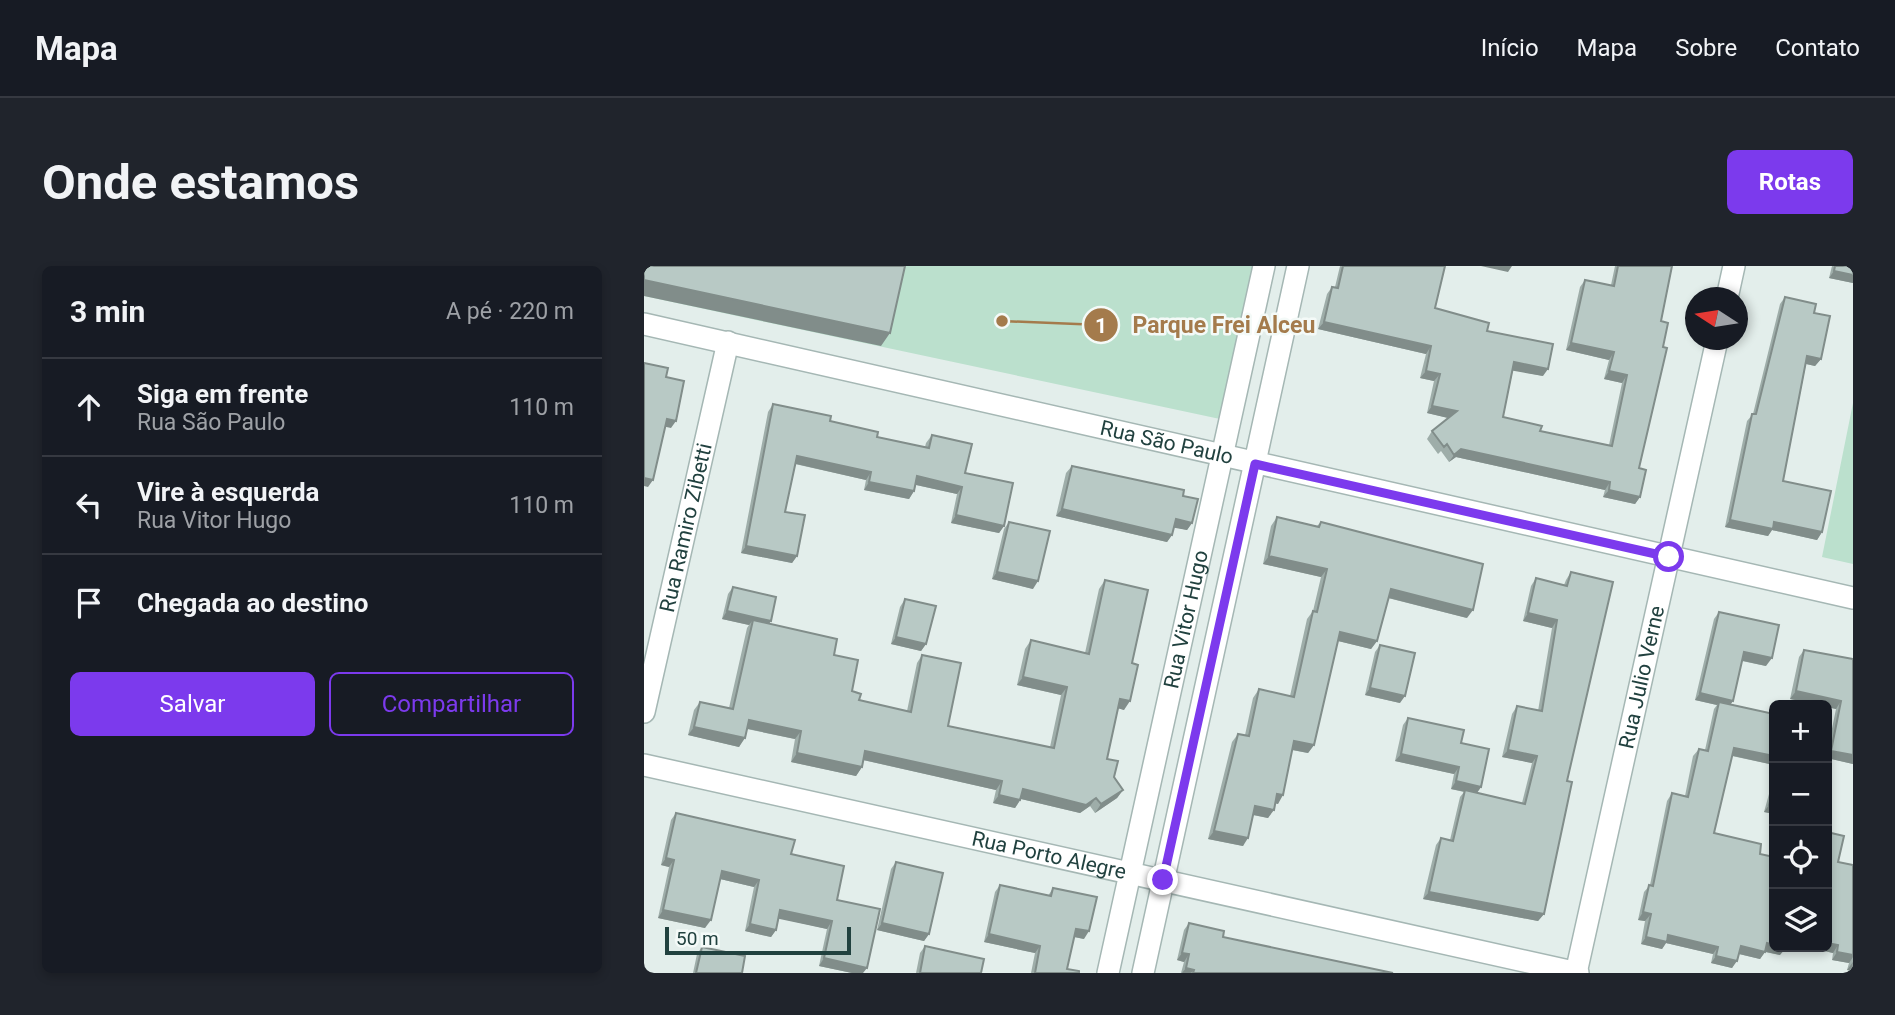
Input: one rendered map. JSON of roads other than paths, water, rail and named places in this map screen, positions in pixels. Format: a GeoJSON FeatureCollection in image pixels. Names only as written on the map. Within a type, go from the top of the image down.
{"type":"FeatureCollection","features":[{"type":"Feature","properties":{"kind":"street","name":"Rua Vitor Hugo"},"geometry":{"type":"LineString","coordinates":[[1108,973],[1264,266]]}},
{"type":"Feature","properties":{"kind":"street","name":"Rua Vitor Hugo"},"geometry":{"type":"LineString","coordinates":[[1143,973],[1298,266]]}},
{"type":"Feature","properties":{"kind":"street"},"geometry":{"type":"LineString","coordinates":[[1729,287],[1734,266]]}},
{"type":"Feature","properties":{"kind":"street","name":"Rua São Paulo"},"geometry":{"type":"LineString","coordinates":[[644,324],[1853,598]]}},
{"type":"Feature","properties":{"kind":"street","name":"Rua Ramiro Zibetti"},"geometry":{"type":"LineString","coordinates":[[644,712],[727,342]]}},
{"type":"Feature","properties":{"kind":"street","name":"Rua Julio Verne"},"geometry":{"type":"LineString","coordinates":[[1576,973],[1715,350]]}},
{"type":"Feature","properties":{"kind":"street","name":"Rua Porto Alegre"},"geometry":{"type":"LineString","coordinates":[[644,765],[1576,973]]}},
{"type":"Feature","properties":{"kind":"place","name":"Parque Frei Alceu"},"geometry":{"type":"Point","coordinates":[1002,321]}}]}
